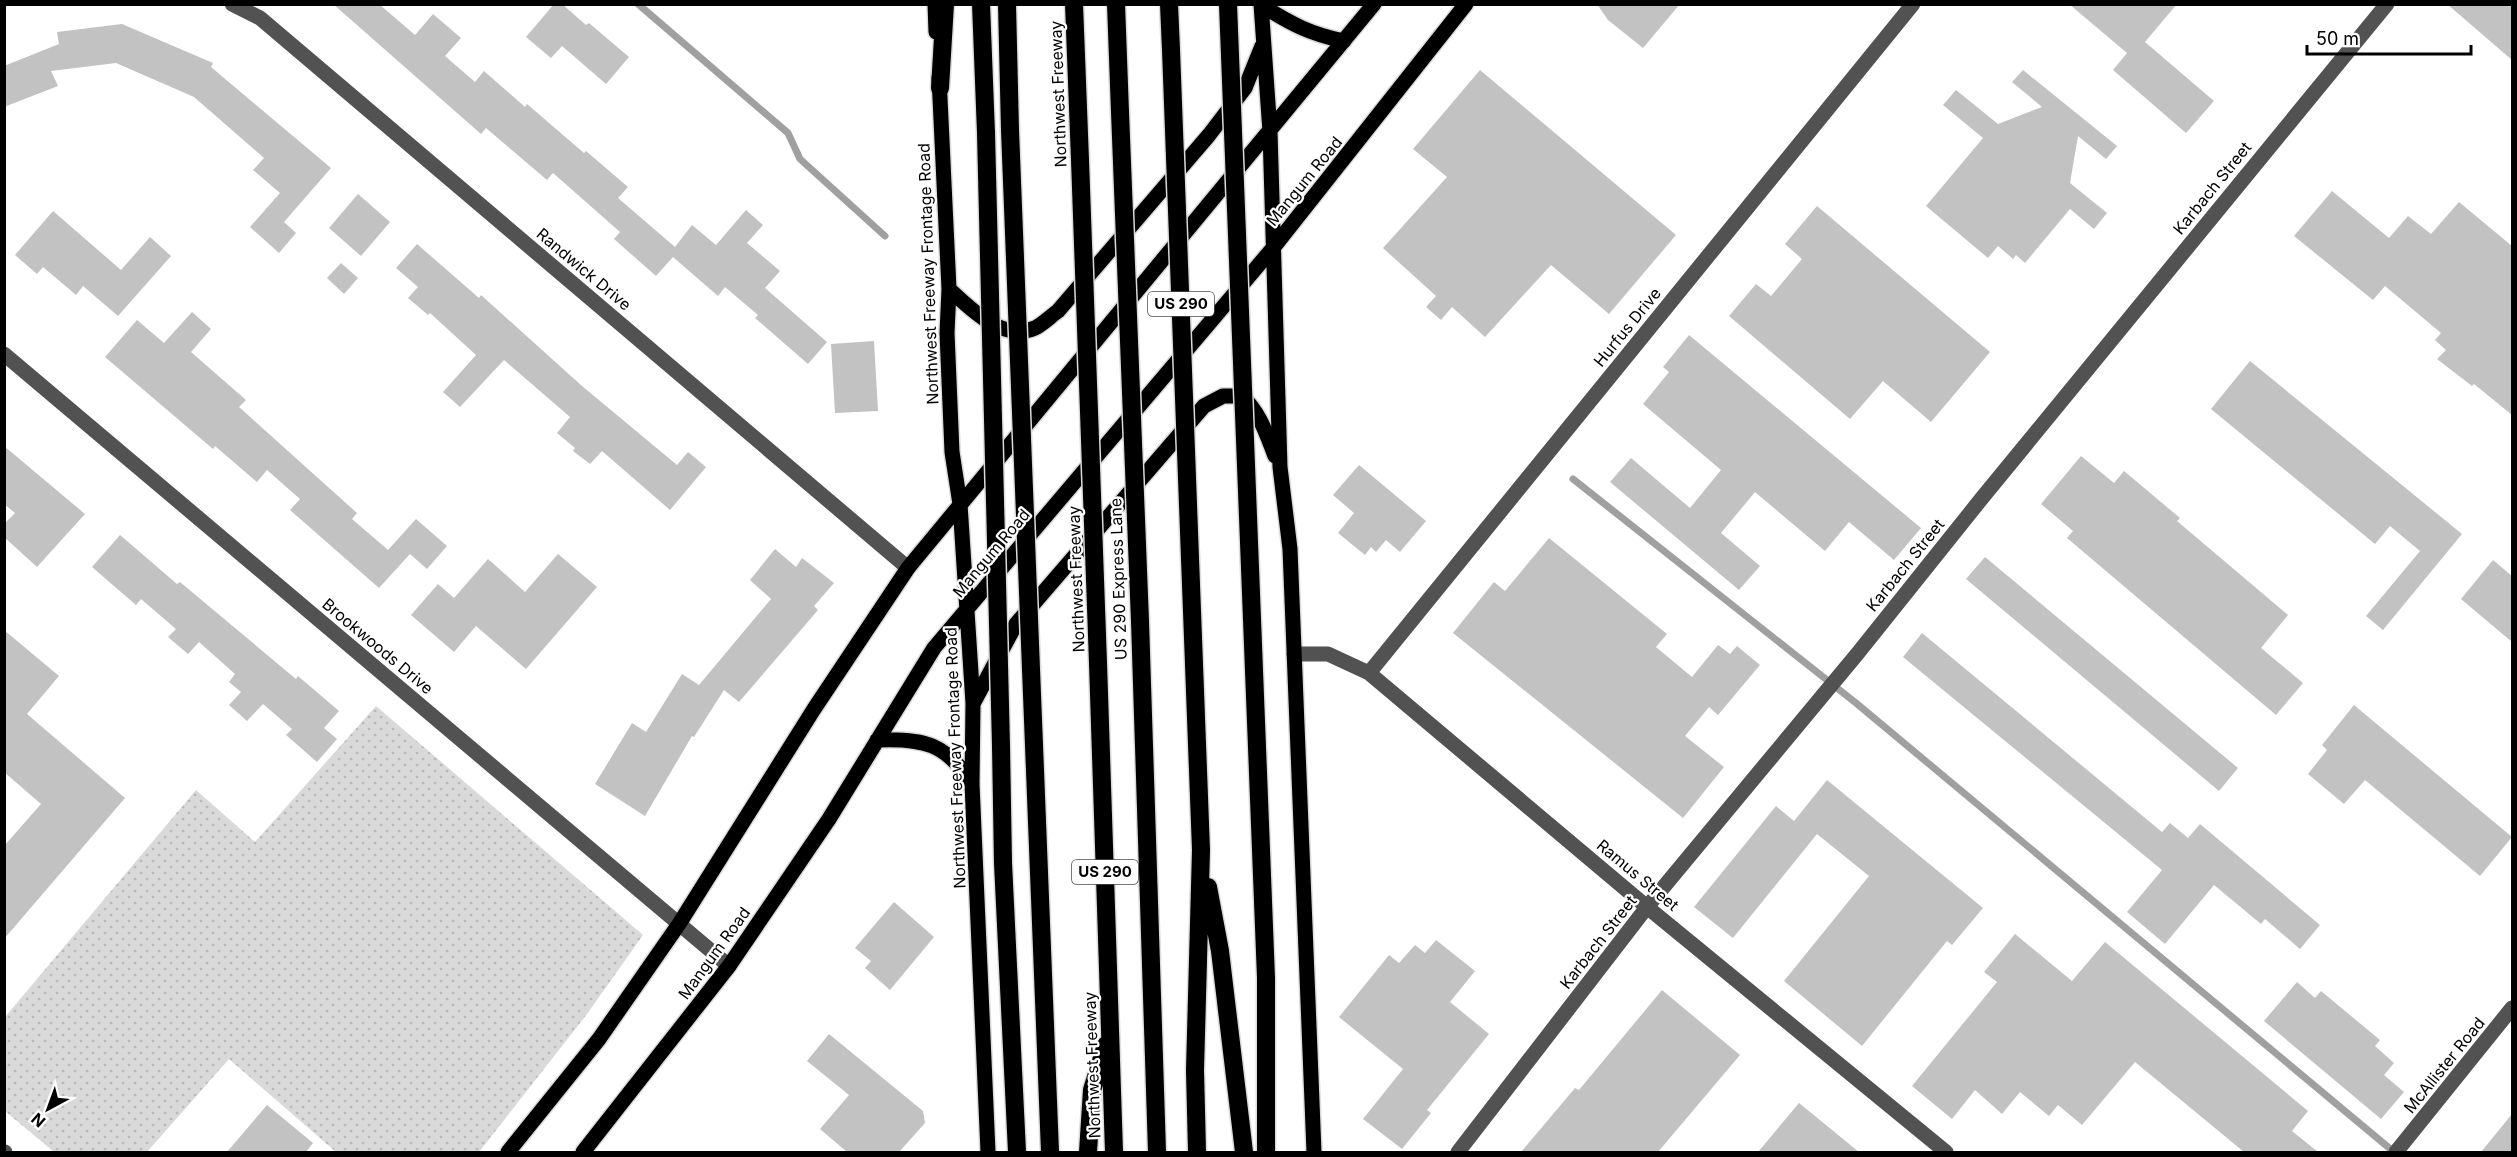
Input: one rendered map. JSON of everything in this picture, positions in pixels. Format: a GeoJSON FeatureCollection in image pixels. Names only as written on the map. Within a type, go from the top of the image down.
{"type":"FeatureCollection","features":[{"type":"Feature","properties":{"kind":"highway"},"geometry":{"type":"LineString","coordinates":[[940,88],[945,4]]}},
{"type":"Feature","properties":{"kind":"highway"},"geometry":{"type":"LineString","coordinates":[[981,4],[1003,863],[1017,1152]]}},
{"type":"Feature","properties":{"kind":"highway"},"geometry":{"type":"LineString","coordinates":[[1007,4],[1050,1152]]}},
{"type":"Feature","properties":{"kind":"highway","name":"Northwest Freeway"},"geometry":{"type":"LineString","coordinates":[[1074,4],[1114,1152]]}},
{"type":"Feature","properties":{"kind":"highway","name":"US 290 Express Lane"},"geometry":{"type":"LineString","coordinates":[[1116,4],[1140,621],[1157,1152]]}},
{"type":"Feature","properties":{"kind":"highway","name":"US 290"},"geometry":{"type":"LineString","coordinates":[[1169,4],[1201,850],[1195,1070],[1197,1152]]}},
{"type":"Feature","properties":{"kind":"highway"},"geometry":{"type":"LineString","coordinates":[[1228,4],[1266,978],[1266,1152]]}},
{"type":"Feature","properties":{"kind":"highway"},"geometry":{"type":"LineString","coordinates":[[1201,850],[1220,951],[1244,1152]]}},
{"type":"Feature","properties":{"kind":"highway"},"geometry":{"type":"LineString","coordinates":[[1089,1152],[1092,1090],[1111,1029]]}},
{"type":"Feature","properties":{"kind":"main road","name":"Northwest Freeway Frontage Road"},"geometry":{"type":"LineString","coordinates":[[935,4],[949,289],[947,333],[952,452],[960,504],[974,703],[972,784],[988,1152]]}},
{"type":"Feature","properties":{"kind":"main road"},"geometry":{"type":"LineString","coordinates":[[508,1152],[599,1039],[679,924],[808,719],[908,568],[1374,4]]}},
{"type":"Feature","properties":{"kind":"main road","name":"Mangum Road"},"geometry":{"type":"LineString","coordinates":[[583,1152],[729,966],[829,819],[934,648],[1273,248],[1466,4]]}},
{"type":"Feature","properties":{"kind":"main road"},"geometry":{"type":"LineString","coordinates":[[1261,5],[1286,21],[1316,35],[1344,41]]}},
{"type":"Feature","properties":{"kind":"main road"},"geometry":{"type":"LineString","coordinates":[[1261,5],[1270,132],[1280,467],[1290,549],[1314,1152]]}},
{"type":"Feature","properties":{"kind":"main road"},"geometry":{"type":"LineString","coordinates":[[949,289],[981,318],[1011,331],[1034,328],[1058,311],[1209,135],[1245,88],[1263,43]]}},
{"type":"Feature","properties":{"kind":"main road"},"geometry":{"type":"LineString","coordinates":[[974,703],[1016,624],[1204,406],[1223,396],[1242,396],[1261,419],[1280,467]]}},
{"type":"Feature","properties":{"kind":"main road"},"geometry":{"type":"LineString","coordinates":[[877,740],[905,739],[935,746],[960,765],[972,784]]}},
{"type":"Feature","properties":{"kind":"street","name":"Randwick Drive"},"geometry":{"type":"LineString","coordinates":[[232,4],[260,18],[908,568]]}},
{"type":"Feature","properties":{"kind":"street","name":"Hurfus Drive"},"geometry":{"type":"LineString","coordinates":[[1369,673],[1913,4]]}},
{"type":"Feature","properties":{"kind":"street","name":"Karbach Street"},"geometry":{"type":"LineString","coordinates":[[1458,1152],[1647,907],[1844,670],[1954,531],[2386,4]]}},
{"type":"Feature","properties":{"kind":"street","name":"Brookwoods Drive"},"geometry":{"type":"LineString","coordinates":[[4,354],[729,966]]}},
{"type":"Feature","properties":{"kind":"street","name":"Ramus Street"},"geometry":{"type":"LineString","coordinates":[[1294,654],[1328,654],[1369,673],[1647,907],[1946,1152]]}},
{"type":"Feature","properties":{"kind":"street","name":"McAllister Road"},"geometry":{"type":"LineString","coordinates":[[2399,1148],[2512,1008]]}},
{"type":"Feature","properties":{"kind":"shaded area"},"geometry":{"type":"Polygon","coordinates":[[[376,706],[643,935],[587,1014],[479,1152],[336,1152],[229,1059],[147,1152],[54,1152],[5,1111],[5,1017],[196,790],[255,842],[376,706]]]}},
{"type":"Feature","properties":{"kind":"building"},"geometry":{"type":"Polygon","coordinates":[[[333,4],[379,4],[415,35],[433,14],[461,38],[445,56],[475,82],[484,71],[525,107],[527,104],[584,153],[586,151],[628,187],[618,198],[675,247],[692,225],[716,245],[746,210],[763,225],[747,243],[780,271],[765,288],[827,342],[808,364],[755,318],[758,315],[725,287],[718,296],[673,257],[656,276],[614,239],[620,232],[553,173],[547,180],[486,128],[481,134],[333,4]]]}},
{"type":"Feature","properties":{"kind":"building"},"geometry":{"type":"Polygon","coordinates":[[[554,4],[562,4],[586,25],[589,23],[629,57],[606,84],[562,46],[551,58],[526,37],[554,4]]]}},
{"type":"Feature","properties":{"kind":"building"},"geometry":{"type":"Polygon","coordinates":[[[1597,4],[1680,4],[1643,48],[1608,20],[1597,4]]]}},
{"type":"Feature","properties":{"kind":"building"},"geometry":{"type":"Polygon","coordinates":[[[2069,4],[2177,4],[2145,42],[2214,101],[2186,133],[2113,70],[2127,53],[2069,4]]]}},
{"type":"Feature","properties":{"kind":"building"},"geometry":{"type":"Polygon","coordinates":[[[2447,4],[2512,4],[2512,60],[2447,4]]]}},
{"type":"Feature","properties":{"kind":"building"},"geometry":{"type":"Polygon","coordinates":[[[122,24],[213,63],[211,67],[331,168],[284,222],[296,233],[279,253],[250,227],[280,193],[253,170],[264,158],[194,97],[116,63],[51,71],[58,86],[4,107],[4,66],[59,44],[57,32],[122,24]]]}},
{"type":"Feature","properties":{"kind":"building"},"geometry":{"type":"Polygon","coordinates":[[[1480,70],[1676,235],[1609,314],[1551,265],[1485,337],[1452,307],[1441,320],[1426,307],[1436,296],[1383,248],[1447,177],[1413,149],[1480,70]]]}},
{"type":"Feature","properties":{"kind":"building"},"geometry":{"type":"Polygon","coordinates":[[[2023,70],[2117,146],[2106,159],[2078,136],[2070,183],[2107,213],[2094,229],[2070,209],[2025,263],[2016,255],[2013,259],[1998,246],[1988,258],[1926,206],[1983,138],[1943,105],[1956,90],[1998,124],[2042,107],[2012,82],[2023,70]]]}},
{"type":"Feature","properties":{"kind":"building"},"geometry":{"type":"Polygon","coordinates":[[[2332,191],[2389,238],[2408,216],[2431,234],[2459,202],[2512,246],[2512,415],[2474,384],[2472,386],[2437,359],[2446,350],[2435,340],[2441,333],[2385,286],[2373,300],[2294,236],[2332,191]]]}},
{"type":"Feature","properties":{"kind":"building"},"geometry":{"type":"Polygon","coordinates":[[[358,194],[390,222],[361,256],[329,228],[358,194]]]}},
{"type":"Feature","properties":{"kind":"building"},"geometry":{"type":"Polygon","coordinates":[[[1817,206],[1990,352],[1931,422],[1883,381],[1850,419],[1729,316],[1756,284],[1771,296],[1802,259],[1785,244],[1817,206]]]}},
{"type":"Feature","properties":{"kind":"building"},"geometry":{"type":"Polygon","coordinates":[[[53,211],[121,270],[150,237],[171,256],[118,316],[83,286],[76,295],[43,267],[37,274],[15,255],[53,211]]]}},
{"type":"Feature","properties":{"kind":"building"},"geometry":{"type":"Polygon","coordinates":[[[417,244],[479,298],[481,295],[582,386],[677,465],[688,452],[706,467],[670,510],[602,451],[590,464],[573,451],[575,448],[557,433],[570,417],[504,360],[460,407],[443,392],[476,355],[430,313],[428,315],[408,298],[418,287],[396,268],[417,244]]]}},
{"type":"Feature","properties":{"kind":"building"},"geometry":{"type":"Polygon","coordinates":[[[341,263],[358,278],[344,294],[327,278],[341,263]]]}},
{"type":"Feature","properties":{"kind":"building"},"geometry":{"type":"Polygon","coordinates":[[[192,312],[211,329],[191,352],[246,400],[239,407],[357,513],[352,519],[388,550],[416,519],[447,546],[427,569],[410,554],[379,588],[290,510],[300,499],[267,470],[257,482],[215,446],[213,449],[105,357],[137,320],[164,343],[192,312]]]}},
{"type":"Feature","properties":{"kind":"building"},"geometry":{"type":"Polygon","coordinates":[[[1689,335],[1921,528],[1894,560],[1849,522],[1825,551],[1755,492],[1721,533],[1760,566],[1739,590],[1610,482],[1631,458],[1690,508],[1721,470],[1643,404],[1669,372],[1663,367],[1689,335]]]}},
{"type":"Feature","properties":{"kind":"building"},"geometry":{"type":"Polygon","coordinates":[[[874,341],[878,411],[835,413],[831,344],[874,341]]]}},
{"type":"Feature","properties":{"kind":"building"},"geometry":{"type":"Polygon","coordinates":[[[2250,361],[2462,534],[2383,630],[2366,616],[2420,551],[2390,526],[2375,544],[2211,409],[2250,361]]]}},
{"type":"Feature","properties":{"kind":"building"},"geometry":{"type":"Polygon","coordinates":[[[4,446],[85,514],[37,567],[4,537],[4,524],[15,513],[4,504],[4,446]]]}},
{"type":"Feature","properties":{"kind":"building"},"geometry":{"type":"Polygon","coordinates":[[[2081,456],[2114,483],[2124,471],[2180,518],[2177,521],[2288,615],[2261,648],[2303,683],[2276,715],[2067,538],[2073,531],[2041,504],[2081,456]]]}},
{"type":"Feature","properties":{"kind":"building"},"geometry":{"type":"Polygon","coordinates":[[[1359,465],[1426,521],[1400,552],[1386,540],[1376,552],[1371,547],[1365,555],[1338,533],[1354,513],[1333,495],[1359,465]]]}},
{"type":"Feature","properties":{"kind":"building"},"geometry":{"type":"Polygon","coordinates":[[[120,535],[177,584],[180,582],[296,679],[298,676],[339,711],[324,728],[337,739],[317,762],[286,735],[292,729],[263,704],[247,721],[229,705],[241,692],[229,682],[235,674],[199,642],[188,654],[168,637],[176,629],[141,599],[136,605],[92,567],[120,535]]]}},
{"type":"Feature","properties":{"kind":"building"},"geometry":{"type":"Polygon","coordinates":[[[1549,538],[1667,634],[1656,647],[1692,677],[1718,645],[1730,654],[1737,646],[1760,665],[1718,715],[1709,707],[1685,736],[1724,767],[1683,818],[1453,633],[1494,582],[1505,591],[1549,538]]]}},
{"type":"Feature","properties":{"kind":"building"},"geometry":{"type":"Polygon","coordinates":[[[775,549],[796,567],[802,558],[834,583],[814,606],[818,610],[739,702],[724,690],[694,737],[692,736],[645,816],[595,784],[632,723],[646,732],[682,674],[699,685],[771,599],[750,580],[775,549]]]}},
{"type":"Feature","properties":{"kind":"building"},"geometry":{"type":"Polygon","coordinates":[[[558,554],[597,587],[526,669],[476,626],[454,652],[411,615],[438,584],[454,598],[488,559],[525,592],[558,554]]]}},
{"type":"Feature","properties":{"kind":"building"},"geometry":{"type":"Polygon","coordinates":[[[1985,557],[2238,768],[2219,791],[1966,579],[1985,557]]]}},
{"type":"Feature","properties":{"kind":"building"},"geometry":{"type":"Polygon","coordinates":[[[2493,560],[2512,576],[2512,642],[2461,599],[2493,560]]]}},
{"type":"Feature","properties":{"kind":"building"},"geometry":{"type":"Polygon","coordinates":[[[4,630],[59,676],[27,714],[125,798],[4,939],[4,846],[41,804],[4,772],[4,630]]]}},
{"type":"Feature","properties":{"kind":"building"},"geometry":{"type":"Polygon","coordinates":[[[1922,633],[2162,832],[2170,823],[2188,838],[2200,824],[2320,925],[2300,949],[2265,919],[2261,924],[2214,885],[2165,944],[2127,912],[2162,870],[1903,657],[1922,633]]]}},
{"type":"Feature","properties":{"kind":"building"},"geometry":{"type":"Polygon","coordinates":[[[2354,705],[2512,837],[2480,876],[2365,780],[2344,804],[2308,774],[2327,750],[2322,745],[2354,705]]]}},
{"type":"Feature","properties":{"kind":"building"},"geometry":{"type":"Polygon","coordinates":[[[1827,780],[1983,908],[1952,945],[1947,941],[1862,1046],[1784,981],[1869,876],[1817,834],[1733,938],[1694,907],[1776,806],[1794,821],[1827,780]]]}},
{"type":"Feature","properties":{"kind":"building"},"geometry":{"type":"Polygon","coordinates":[[[894,902],[934,937],[890,990],[865,968],[871,961],[855,948],[894,902]]]}},
{"type":"Feature","properties":{"kind":"building"},"geometry":{"type":"Polygon","coordinates":[[[2015,934],[2072,981],[2105,942],[2308,1111],[2292,1131],[2318,1152],[2244,1152],[2135,1062],[2082,1125],[2058,1105],[2049,1116],[2020,1092],[2002,1114],[1975,1090],[1952,1119],[1912,1086],[1997,982],[1984,972],[2015,934]]]}},
{"type":"Feature","properties":{"kind":"building"},"geometry":{"type":"Polygon","coordinates":[[[1436,940],[1475,971],[1450,1002],[1489,1034],[1427,1110],[1431,1113],[1402,1149],[1363,1119],[1403,1069],[1339,1017],[1389,955],[1399,963],[1415,945],[1425,953],[1436,940]]]}},
{"type":"Feature","properties":{"kind":"building"},"geometry":{"type":"Polygon","coordinates":[[[2297,982],[2315,998],[2321,991],[2380,1040],[2375,1046],[2394,1063],[2384,1075],[2404,1092],[2381,1119],[2264,1021],[2297,982]]]}},
{"type":"Feature","properties":{"kind":"building"},"geometry":{"type":"Polygon","coordinates":[[[1662,990],[1740,1055],[1658,1152],[1521,1152],[1575,1088],[1579,1090],[1662,990]]]}},
{"type":"Feature","properties":{"kind":"building"},"geometry":{"type":"Polygon","coordinates":[[[829,1034],[923,1111],[925,1123],[899,1152],[847,1152],[820,1129],[849,1095],[807,1061],[829,1034]]]}},
{"type":"Feature","properties":{"kind":"building"},"geometry":{"type":"Polygon","coordinates":[[[1799,1103],[1859,1152],[1758,1152],[1799,1103]]]}},
{"type":"Feature","properties":{"kind":"building"},"geometry":{"type":"Polygon","coordinates":[[[267,1105],[313,1143],[306,1152],[227,1152],[267,1105]]]}},
{"type":"Feature","properties":{"kind":"building"},"geometry":{"type":"Polygon","coordinates":[[[2512,1114],[2512,1152],[2481,1152],[2512,1114]]]}},
{"type":"Feature","properties":{"kind":"waterway"},"geometry":{"type":"LineString","coordinates":[[638,4],[788,133],[800,159],[885,236]]}},
{"type":"Feature","properties":{"kind":"waterway"},"geometry":{"type":"LineString","coordinates":[[1573,479],[1856,703],[2394,1152]]}}]}
